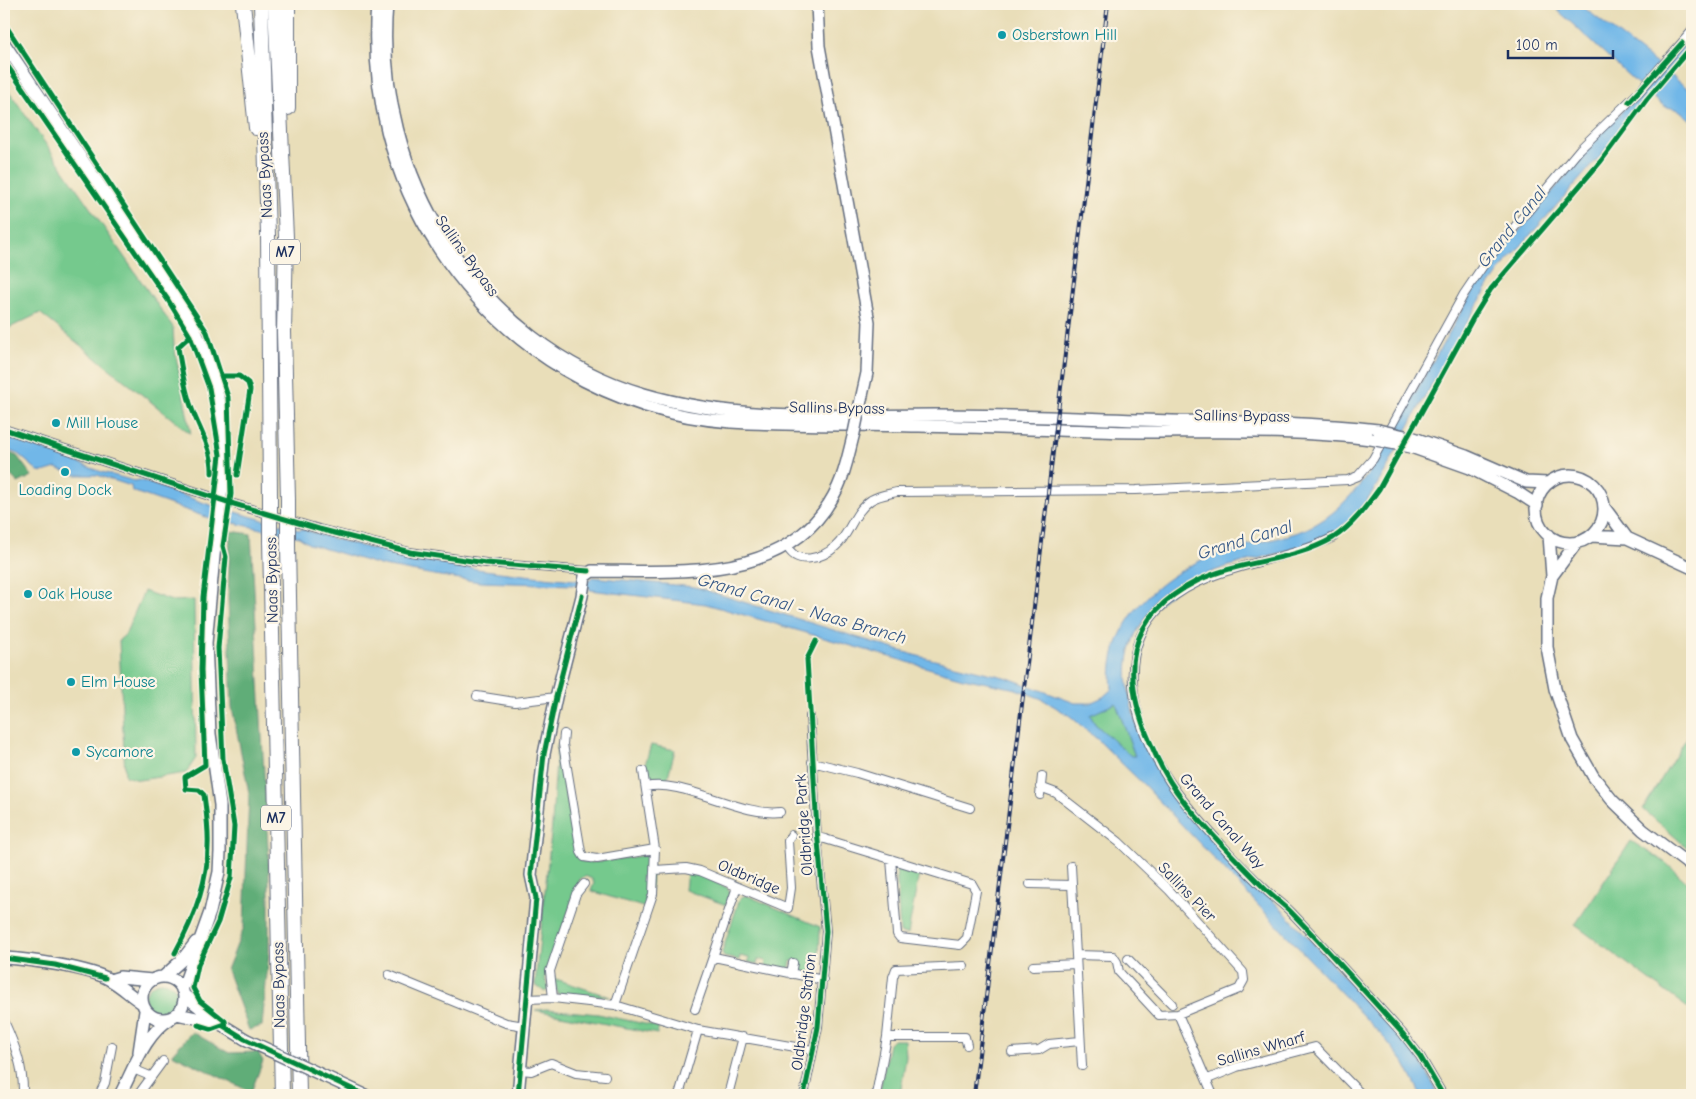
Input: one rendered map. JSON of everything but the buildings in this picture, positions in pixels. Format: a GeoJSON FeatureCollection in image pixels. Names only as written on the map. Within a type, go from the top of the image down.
{"type":"FeatureCollection","features":[{"type":"Feature","properties":{"kind":"highway","name":"M7"},"geometry":{"type":"LineString","coordinates":[[243,4],[253,88],[270,331]]}},
{"type":"Feature","properties":{"kind":"highway","name":"Naas Bypass"},"geometry":{"type":"LineString","coordinates":[[261,4],[270,331],[270,540],[282,1095]]}},
{"type":"Feature","properties":{"kind":"highway","name":"Naas Bypass"},"geometry":{"type":"LineString","coordinates":[[275,4],[286,237],[284,332],[299,1095]]}},
{"type":"Feature","properties":{"kind":"highway","name":"M7"},"geometry":{"type":"LineString","coordinates":[[284,332],[289,149],[288,4]]}},
{"type":"Feature","properties":{"kind":"main road","name":"Sallins Bypass"},"geometry":{"type":"LineString","coordinates":[[377,4],[376,62],[382,109],[390,144],[402,180],[425,227],[467,289],[494,317],[543,358],[593,385],[657,408],[730,422],[1136,432],[1232,431],[1375,435]]}},
{"type":"Feature","properties":{"kind":"main road","name":"Sallins Bypass"},"geometry":{"type":"LineString","coordinates":[[387,4],[386,62],[391,108],[413,180],[435,225],[460,264],[513,320],[551,349],[609,381],[642,394],[693,406],[751,413],[996,416],[1306,424],[1413,442],[1466,456],[1526,482],[1548,483]]}},
{"type":"Feature","properties":{"kind":"main road"},"geometry":{"type":"LineString","coordinates":[[518,1095],[536,898],[531,875],[544,754],[556,697],[587,574],[701,570],[749,562],[771,555],[787,546],[806,531],[827,506],[844,473],[867,374],[869,322],[819,46],[817,4]]}},
{"type":"Feature","properties":{"kind":"main road"},"geometry":{"type":"LineString","coordinates":[[4,43],[192,325],[209,360],[222,412],[225,461],[206,643],[210,734],[220,805],[221,835],[215,890],[210,912],[200,937],[183,993],[181,1009],[160,1025],[135,1065],[120,1095]]}},
{"type":"Feature","properties":{"kind":"main road","name":"Sallins Bypass"},"geometry":{"type":"LineString","coordinates":[[1413,442],[1518,492],[1537,506]]}},
{"type":"Feature","properties":{"kind":"main road"},"geometry":{"type":"LineString","coordinates":[[1627,538],[1604,507],[1599,492],[1585,478],[1566,475],[1548,483],[1542,491],[1537,506],[1538,520],[1549,535],[1558,540],[1577,542],[1591,536],[1627,538],[1692,568]]}},
{"type":"Feature","properties":{"kind":"main road"},"geometry":{"type":"LineString","coordinates":[[1591,536],[1602,520],[1604,507]]}},
{"type":"Feature","properties":{"kind":"main road"},"geometry":{"type":"LineString","coordinates":[[1549,535],[1552,576],[1546,624],[1550,668],[1560,709],[1572,739],[1593,776],[1618,806],[1643,830],[1692,867]]}},
{"type":"Feature","properties":{"kind":"main road"},"geometry":{"type":"LineString","coordinates":[[1552,576],[1577,542]]}},
{"type":"Feature","properties":{"kind":"main road"},"geometry":{"type":"LineString","coordinates":[[135,1065],[143,1007],[143,990],[182,960],[200,937]]}},
{"type":"Feature","properties":{"kind":"main road"},"geometry":{"type":"LineString","coordinates":[[4,958],[55,964],[110,980],[154,1018],[174,1016],[219,1023]]}},
{"type":"Feature","properties":{"kind":"main road"},"geometry":{"type":"LineString","coordinates":[[110,980],[120,977],[158,978],[175,981],[183,993],[219,1023],[245,1039],[365,1095]]}},
{"type":"Feature","properties":{"kind":"street"},"geometry":{"type":"LineString","coordinates":[[787,546],[791,555],[798,559],[811,558],[825,553],[837,546],[857,513],[866,504],[872,499],[897,492],[1136,490],[1286,481],[1348,480],[1358,476],[1373,459],[1464,294],[1487,260],[1580,149],[1629,102],[1692,32]]}},
{"type":"Feature","properties":{"kind":"street"},"geometry":{"type":"LineString","coordinates":[[4,429],[234,504],[319,529],[410,552],[486,563],[587,574]]}},
{"type":"Feature","properties":{"kind":"street","name":"Grand Canal Way"},"geometry":{"type":"LineString","coordinates":[[1334,537],[1304,550],[1215,574],[1196,582],[1163,605],[1144,628],[1136,643],[1132,661],[1134,696],[1142,723],[1160,765],[1186,803],[1268,892],[1290,910],[1403,1034],[1420,1056],[1443,1095]]}},
{"type":"Feature","properties":{"kind":"street"},"geometry":{"type":"LineString","coordinates":[[477,696],[515,702],[556,697]]}},
{"type":"Feature","properties":{"kind":"street","name":"Oldbridge Park"},"geometry":{"type":"LineString","coordinates":[[810,716],[817,837],[826,931]]}},
{"type":"Feature","properties":{"kind":"street"},"geometry":{"type":"LineString","coordinates":[[564,734],[562,744],[581,852],[584,857],[597,858],[655,849]]}},
{"type":"Feature","properties":{"kind":"street","name":"Oldbridge Park"},"geometry":{"type":"LineString","coordinates":[[812,762],[858,773],[970,808]]}},
{"type":"Feature","properties":{"kind":"street"},"geometry":{"type":"LineString","coordinates":[[615,1005],[653,894],[656,870],[655,849],[643,771]]}},
{"type":"Feature","properties":{"kind":"street","name":"Sallins Pier"},"geometry":{"type":"LineString","coordinates":[[1042,776],[1040,791],[1056,793],[1119,842],[1169,890],[1242,972],[1244,980],[1239,989],[1178,1014],[1160,1016],[1119,972],[1117,962],[1113,956],[1076,955]]}},
{"type":"Feature","properties":{"kind":"street"},"geometry":{"type":"LineString","coordinates":[[646,787],[674,789],[745,807],[780,812]]}},
{"type":"Feature","properties":{"kind":"street","name":"Oldbridge"},"geometry":{"type":"LineString","coordinates":[[656,870],[686,868],[700,871],[788,908],[791,888],[788,841],[791,835]]}},
{"type":"Feature","properties":{"kind":"street","name":"Oldbridge Park"},"geometry":{"type":"LineString","coordinates":[[817,837],[891,859],[975,886],[967,938],[960,945],[900,938],[897,934],[891,859]]}},
{"type":"Feature","properties":{"kind":"street"},"geometry":{"type":"LineString","coordinates":[[1071,866],[1082,1066]]}},
{"type":"Feature","properties":{"kind":"street"},"geometry":{"type":"LineString","coordinates":[[553,998],[550,971],[576,894],[584,884]]}},
{"type":"Feature","properties":{"kind":"street"},"geometry":{"type":"LineString","coordinates":[[1030,884],[1071,885]]}},
{"type":"Feature","properties":{"kind":"street"},"geometry":{"type":"LineString","coordinates":[[695,1009],[737,887]]}},
{"type":"Feature","properties":{"kind":"street"},"geometry":{"type":"LineString","coordinates":[[788,908],[797,911]]}},
{"type":"Feature","properties":{"kind":"street","name":"Oldbridge Station"},"geometry":{"type":"LineString","coordinates":[[804,1095],[813,1050],[823,980],[826,931]]}},
{"type":"Feature","properties":{"kind":"street"},"geometry":{"type":"LineString","coordinates":[[714,957],[823,980]]}},
{"type":"Feature","properties":{"kind":"street"},"geometry":{"type":"LineString","coordinates":[[1128,960],[1172,1004]]}},
{"type":"Feature","properties":{"kind":"street"},"geometry":{"type":"LineString","coordinates":[[791,974],[793,963]]}},
{"type":"Feature","properties":{"kind":"street"},"geometry":{"type":"LineString","coordinates":[[1033,966],[1076,964]]}},
{"type":"Feature","properties":{"kind":"street"},"geometry":{"type":"LineString","coordinates":[[876,1095],[887,1037],[893,977],[896,969],[964,966]]}},
{"type":"Feature","properties":{"kind":"street"},"geometry":{"type":"LineString","coordinates":[[389,975],[506,1022],[525,1026]]}},
{"type":"Feature","properties":{"kind":"street"},"geometry":{"type":"LineString","coordinates":[[1132,986],[1143,975]]}},
{"type":"Feature","properties":{"kind":"street"},"geometry":{"type":"LineString","coordinates":[[527,999],[553,998],[615,1005],[698,1030],[813,1050]]}},
{"type":"Feature","properties":{"kind":"street"},"geometry":{"type":"LineString","coordinates":[[1178,1014],[1208,1079],[1213,1095]]}},
{"type":"Feature","properties":{"kind":"street"},"geometry":{"type":"LineString","coordinates":[[4,1021],[24,1078],[23,1095]]}},
{"type":"Feature","properties":{"kind":"street"},"geometry":{"type":"LineString","coordinates":[[679,1095],[698,1030]]}},
{"type":"Feature","properties":{"kind":"street"},"geometry":{"type":"LineString","coordinates":[[887,1037],[966,1037],[967,1045]]}},
{"type":"Feature","properties":{"kind":"street"},"geometry":{"type":"LineString","coordinates":[[728,1095],[743,1038]]}},
{"type":"Feature","properties":{"kind":"street"},"geometry":{"type":"LineString","coordinates":[[1012,1052],[1039,1050],[1049,1044],[1080,1041]]}},
{"type":"Feature","properties":{"kind":"street"},"geometry":{"type":"LineString","coordinates":[[99,1095],[105,1082],[112,1046]]}},
{"type":"Feature","properties":{"kind":"street","name":"Sallins Wharf"},"geometry":{"type":"LineString","coordinates":[[1208,1079],[1238,1067],[1315,1047],[1362,1095]]}},
{"type":"Feature","properties":{"kind":"street"},"geometry":{"type":"LineString","coordinates":[[138,1095],[150,1076],[163,1061]]}},
{"type":"Feature","properties":{"kind":"street"},"geometry":{"type":"LineString","coordinates":[[521,1070],[531,1071],[551,1063],[576,1073],[605,1076]]}},
{"type":"Feature","properties":{"kind":"street"},"geometry":{"type":"LineString","coordinates":[[135,1065],[150,1076]]}},
{"type":"Feature","properties":{"kind":"green space"},"geometry":{"type":"Polygon","coordinates":[[[4,84],[173,327],[174,346],[191,434],[40,313],[7,329],[4,327],[4,84]]]}},
{"type":"Feature","properties":{"kind":"green space"},"geometry":{"type":"Polygon","coordinates":[[[4,451],[17,456],[32,476],[18,483],[4,469],[4,451]]]}},
{"type":"Feature","properties":{"kind":"green space"},"geometry":{"type":"Polygon","coordinates":[[[230,531],[251,534],[269,865],[269,952],[262,1026],[249,1030],[227,970],[244,927],[249,793],[232,707],[228,597],[230,531]]]}},
{"type":"Feature","properties":{"kind":"green space"},"geometry":{"type":"Polygon","coordinates":[[[144,591],[172,601],[194,600],[196,758],[186,773],[139,780],[125,776],[119,640],[125,635],[144,591]]]}},
{"type":"Feature","properties":{"kind":"green space"},"geometry":{"type":"Polygon","coordinates":[[[1116,703],[1135,756],[1131,756],[1095,724],[1090,715],[1116,703]]]}},
{"type":"Feature","properties":{"kind":"green space"},"geometry":{"type":"Polygon","coordinates":[[[1692,729],[1692,852],[1643,809],[1692,729]]]}},
{"type":"Feature","properties":{"kind":"green space"},"geometry":{"type":"Polygon","coordinates":[[[557,744],[572,826],[581,861],[589,863],[647,855],[650,859],[652,872],[646,908],[591,891],[594,883],[592,879],[585,876],[580,879],[545,979],[549,989],[545,992],[535,985],[552,825],[557,744]]]}},
{"type":"Feature","properties":{"kind":"green space"},"geometry":{"type":"Polygon","coordinates":[[[651,745],[675,750],[667,780],[657,777],[656,782],[649,779],[648,769],[644,768],[651,745]]]}},
{"type":"Feature","properties":{"kind":"green space"},"geometry":{"type":"Polygon","coordinates":[[[1631,841],[1666,863],[1692,887],[1692,1011],[1575,925],[1631,841]]]}},
{"type":"Feature","properties":{"kind":"green space"},"geometry":{"type":"Polygon","coordinates":[[[896,867],[919,874],[908,934],[900,933],[896,867]]]}},
{"type":"Feature","properties":{"kind":"green space"},"geometry":{"type":"Polygon","coordinates":[[[687,872],[695,873],[728,888],[730,893],[726,905],[685,890],[687,872]]]}},
{"type":"Feature","properties":{"kind":"green space"},"geometry":{"type":"Polygon","coordinates":[[[746,895],[820,927],[819,973],[815,976],[795,972],[797,961],[791,961],[789,971],[765,966],[766,961],[758,959],[757,964],[748,962],[749,958],[740,956],[739,960],[724,957],[722,952],[740,898],[746,895]]]}},
{"type":"Feature","properties":{"kind":"green space"},"geometry":{"type":"Polygon","coordinates":[[[553,978],[610,997],[558,994],[553,978]]]}},
{"type":"Feature","properties":{"kind":"green space"},"geometry":{"type":"Polygon","coordinates":[[[162,982],[169,983],[174,987],[178,992],[178,1006],[174,1011],[169,1015],[162,1016],[155,1015],[150,1011],[146,1006],[145,999],[146,992],[150,987],[155,983],[162,982]]]}},
{"type":"Feature","properties":{"kind":"green space"},"geometry":{"type":"Polygon","coordinates":[[[546,1009],[598,1014],[659,1027],[657,1034],[535,1010],[546,1009]]]}},
{"type":"Feature","properties":{"kind":"green space"},"geometry":{"type":"Polygon","coordinates":[[[192,1032],[229,1053],[258,1052],[263,1061],[251,1092],[172,1054],[192,1032]]]}},
{"type":"Feature","properties":{"kind":"green space"},"geometry":{"type":"Polygon","coordinates":[[[893,1040],[905,1040],[906,1057],[900,1095],[879,1095],[889,1044],[893,1040]]]}},
{"type":"Feature","properties":{"kind":"water"},"geometry":{"type":"Polygon","coordinates":[[[1551,4],[1579,4],[1662,68],[1692,34],[1692,43],[1667,72],[1692,92],[1692,121],[1679,110],[1664,106],[1649,94],[1601,155],[1505,264],[1486,290],[1379,482],[1360,509],[1349,520],[1336,531],[1302,547],[1225,567],[1193,580],[1178,589],[1163,600],[1143,622],[1134,639],[1129,657],[1127,676],[1135,721],[1149,753],[1167,784],[1212,839],[1297,926],[1407,1044],[1432,1081],[1437,1095],[1421,1095],[1405,1064],[1387,1041],[1145,786],[1097,739],[1070,716],[1042,699],[1016,689],[963,678],[706,604],[590,590],[589,587],[574,585],[480,582],[383,566],[309,544],[299,537],[206,517],[132,491],[131,486],[97,475],[76,475],[56,468],[43,472],[38,471],[18,454],[4,449],[4,434],[99,471],[134,481],[140,480],[210,505],[337,540],[408,557],[444,564],[553,578],[589,581],[592,577],[695,587],[914,655],[1008,678],[1075,703],[1090,703],[1103,697],[1112,689],[1112,664],[1118,641],[1129,620],[1143,601],[1161,585],[1181,571],[1225,551],[1286,536],[1306,529],[1334,512],[1349,497],[1370,472],[1482,275],[1606,128],[1643,89],[1551,4]],[[1116,703],[1090,715],[1095,724],[1131,756],[1135,756],[1116,703]]]}},
{"type":"Feature","properties":{"kind":"railway"},"geometry":{"type":"LineString","coordinates":[[974,1095],[1108,4]]}},
{"type":"Feature","properties":{"kind":"cycle path"},"geometry":{"type":"LineString","coordinates":[[4,23],[207,332],[228,397],[231,494],[223,546],[226,557],[218,648],[223,759],[234,826],[231,878],[218,922],[198,965],[193,988],[200,1001],[225,1021],[226,1027]]}},
{"type":"Feature","properties":{"kind":"cycle path"},"geometry":{"type":"LineString","coordinates":[[1629,102],[1682,43]]}},
{"type":"Feature","properties":{"kind":"cycle path"},"geometry":{"type":"LineString","coordinates":[[1443,1095],[1420,1056],[1403,1034],[1305,926],[1266,890],[1214,837],[1174,789],[1157,758],[1140,717],[1133,671],[1135,650],[1143,630],[1155,612],[1173,595],[1197,581],[1214,574],[1283,557],[1317,546],[1340,533],[1358,516],[1379,489],[1473,318],[1491,289],[1601,161],[1647,99],[1692,46]]}},
{"type":"Feature","properties":{"kind":"cycle path"},"geometry":{"type":"LineString","coordinates":[[4,61],[168,300],[190,336],[209,388],[220,455],[203,597],[201,670],[205,765],[185,777],[186,789],[199,790],[204,795],[208,833],[207,860],[198,901],[188,928],[175,953]]}},
{"type":"Feature","properties":{"kind":"cycle path"},"geometry":{"type":"LineString","coordinates":[[190,336],[178,347],[179,355],[190,402],[208,448],[212,473]]}},
{"type":"Feature","properties":{"kind":"cycle path"},"geometry":{"type":"LineString","coordinates":[[222,376],[239,376],[248,383],[250,390],[237,475]]}},
{"type":"Feature","properties":{"kind":"cycle path"},"geometry":{"type":"LineString","coordinates":[[4,429],[234,504],[319,529],[410,552],[486,563],[589,571]]}},
{"type":"Feature","properties":{"kind":"cycle path"},"geometry":{"type":"LineString","coordinates":[[518,1095],[536,898],[531,875],[544,754],[556,697],[582,596]]}},
{"type":"Feature","properties":{"kind":"cycle path"},"geometry":{"type":"LineString","coordinates":[[804,1095],[818,1027],[826,931],[817,830],[807,659],[816,641]]}},
{"type":"Feature","properties":{"kind":"cycle path"},"geometry":{"type":"LineString","coordinates":[[4,958],[55,965],[105,978]]}},
{"type":"Feature","properties":{"kind":"cycle path"},"geometry":{"type":"LineString","coordinates":[[198,1025],[211,1029],[222,1025],[245,1039],[365,1095]]}},
{"type":"Feature","properties":{"kind":"place","name":"Osberstown Hill"},"geometry":{"type":"Point","coordinates":[1002,35]}},
{"type":"Feature","properties":{"kind":"place","name":"Mill House"},"geometry":{"type":"Point","coordinates":[56,423]}},
{"type":"Feature","properties":{"kind":"place","name":"Loading Dock"},"geometry":{"type":"Point","coordinates":[65,472]}},
{"type":"Feature","properties":{"kind":"place","name":"Oak House"},"geometry":{"type":"Point","coordinates":[28,594]}},
{"type":"Feature","properties":{"kind":"place","name":"Elm House"},"geometry":{"type":"Point","coordinates":[71,682]}},
{"type":"Feature","properties":{"kind":"place","name":"Sycamore"},"geometry":{"type":"Point","coordinates":[76,752]}},
{"type":"Feature","properties":{"kind":"water label","name":"Grand Canal"},"geometry":{"type":"Point","coordinates":[1512,227]}},
{"type":"Feature","properties":{"kind":"water label","name":"Grand Canal"},"geometry":{"type":"Point","coordinates":[1245,540]}},
{"type":"Feature","properties":{"kind":"water label","name":"Grand Canal - Naas Branch"},"geometry":{"type":"Point","coordinates":[802,609]}}]}
